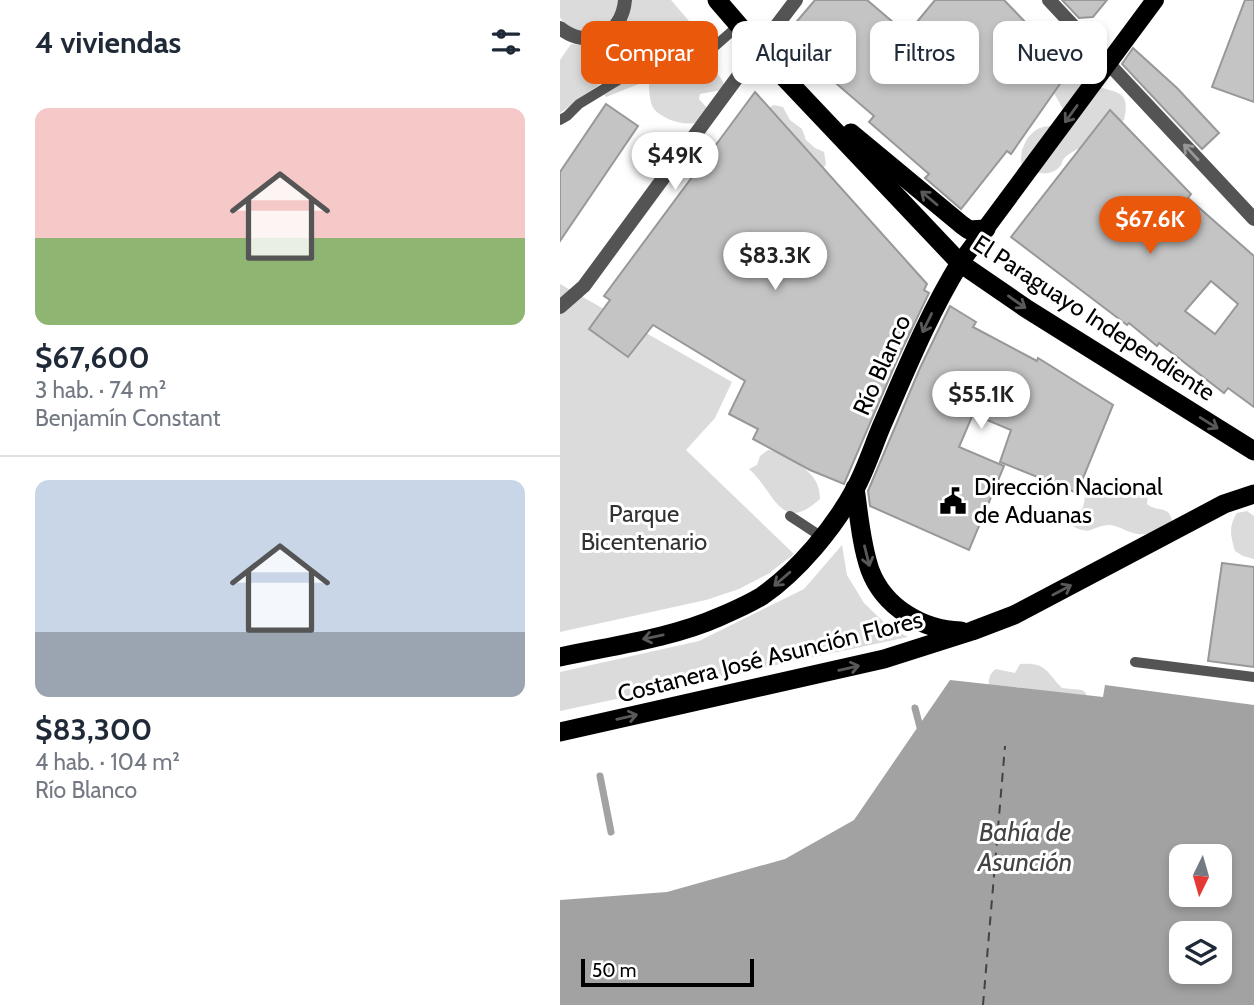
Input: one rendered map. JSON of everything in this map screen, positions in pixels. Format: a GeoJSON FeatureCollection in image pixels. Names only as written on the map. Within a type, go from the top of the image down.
{"type":"FeatureCollection","features":[{"type":"Feature","properties":{"kind":"highway","name":"El Paraguayo Independiente"},"geometry":{"type":"LineString","coordinates":[[717,0],[735,21]]}},
{"type":"Feature","properties":{"kind":"highway","name":"El Paraguayo Independiente"},"geometry":{"type":"LineString","coordinates":[[790,84],[960,263],[1027,309],[1253,450]]}},
{"type":"Feature","properties":{"kind":"highway"},"geometry":{"type":"LineString","coordinates":[[793,84],[962,225],[969,230],[986,229]]}},
{"type":"Feature","properties":{"kind":"highway","name":"Río Blanco"},"geometry":{"type":"LineString","coordinates":[[855,488],[922,334],[960,263]]}},
{"type":"Feature","properties":{"kind":"highway"},"geometry":{"type":"LineString","coordinates":[[855,488],[860,529],[870,570],[886,596],[907,614],[928,626],[972,631]]}},
{"type":"Feature","properties":{"kind":"highway","name":"Costanera José Asunción Flores"},"geometry":{"type":"LineString","coordinates":[[560,657],[681,631],[718,618],[760,597],[782,580],[822,537],[855,488]]}},
{"type":"Feature","properties":{"kind":"highway","name":"Costanera José Asunción Flores"},"geometry":{"type":"LineString","coordinates":[[560,732],[884,659],[972,631],[1014,615],[1224,504],[1254,494]]}},
{"type":"Feature","properties":{"kind":"main road"},"geometry":{"type":"LineString","coordinates":[[960,263],[1155,0]]}},
{"type":"Feature","properties":{"kind":"street"},"geometry":{"type":"LineString","coordinates":[[562,33],[585,39],[603,36],[617,25],[625,0]]}},
{"type":"Feature","properties":{"kind":"street"},"geometry":{"type":"LineString","coordinates":[[780,21],[796,0]]}},
{"type":"Feature","properties":{"kind":"street"},"geometry":{"type":"LineString","coordinates":[[1049,0],[1254,219]]}},
{"type":"Feature","properties":{"kind":"street"},"geometry":{"type":"LineString","coordinates":[[560,307],[584,286],[733,84]]}},
{"type":"Feature","properties":{"kind":"lane"},"geometry":{"type":"LineString","coordinates":[[560,120],[579,104],[625,76],[701,54],[732,31]]}},
{"type":"Feature","properties":{"kind":"lane"},"geometry":{"type":"LineString","coordinates":[[790,516],[822,537]]}},
{"type":"Feature","properties":{"kind":"lane"},"geometry":{"type":"LineString","coordinates":[[1135,662],[1254,677]]}},
{"type":"Feature","properties":{"kind":"green space"},"geometry":{"type":"Polygon","coordinates":[[[560,0],[618,0],[610,21],[581,21],[581,32],[567,25],[560,17],[560,0]]]}},
{"type":"Feature","properties":{"kind":"green space"},"geometry":{"type":"Polygon","coordinates":[[[629,0],[671,0],[689,21],[611,21],[629,0]]]}},
{"type":"Feature","properties":{"kind":"green space"},"geometry":{"type":"Polygon","coordinates":[[[571,44],[581,45],[581,84],[600,84],[560,113],[560,60],[571,44]]]}},
{"type":"Feature","properties":{"kind":"green space"},"geometry":{"type":"Polygon","coordinates":[[[718,75],[725,87],[700,94],[699,99],[709,110],[702,119],[692,123],[680,123],[658,113],[651,103],[649,84],[718,84],[718,75]]]}},
{"type":"Feature","properties":{"kind":"green space"},"geometry":{"type":"Polygon","coordinates":[[[621,84],[639,84],[606,97],[604,95],[621,84]]]}},
{"type":"Feature","properties":{"kind":"green space"},"geometry":{"type":"Polygon","coordinates":[[[1058,84],[1092,84],[1119,93],[1125,102],[1124,120],[1082,150],[1077,149],[1068,155],[1053,172],[1037,173],[1023,168],[1022,151],[1035,131],[1054,124],[1064,111],[1053,91],[1058,84]]]}},
{"type":"Feature","properties":{"kind":"green space"},"geometry":{"type":"Polygon","coordinates":[[[774,105],[783,107],[790,120],[802,129],[806,140],[824,152],[826,164],[822,171],[768,108],[774,105]]]}},
{"type":"Feature","properties":{"kind":"green space","name":"Parque Bicentenario"},"geometry":{"type":"Polygon","coordinates":[[[560,284],[732,382],[715,418],[686,450],[794,554],[768,574],[739,589],[706,600],[560,632],[560,284]]]}},
{"type":"Feature","properties":{"kind":"green space"},"geometry":{"type":"Polygon","coordinates":[[[768,450],[789,453],[814,478],[820,499],[796,513],[779,506],[749,469],[757,465],[760,456],[768,450]]]}},
{"type":"Feature","properties":{"kind":"green space"},"geometry":{"type":"Polygon","coordinates":[[[1119,486],[1139,489],[1148,494],[1147,504],[1169,513],[1172,523],[1166,530],[1141,534],[1110,525],[1088,531],[1073,526],[1071,522],[1083,507],[1088,491],[1096,488],[1109,493],[1119,486]]]}},
{"type":"Feature","properties":{"kind":"green space"},"geometry":{"type":"Polygon","coordinates":[[[1247,511],[1254,516],[1254,559],[1235,551],[1232,536],[1231,527],[1237,513],[1247,511]]]}},
{"type":"Feature","properties":{"kind":"green space"},"geometry":{"type":"Polygon","coordinates":[[[842,545],[847,575],[864,603],[889,627],[908,637],[560,711],[560,672],[699,641],[804,589],[842,545]]]}},
{"type":"Feature","properties":{"kind":"green space"},"geometry":{"type":"Polygon","coordinates":[[[1020,664],[1041,666],[1062,688],[1082,690],[1086,693],[1086,698],[1018,687],[1013,689],[989,686],[990,676],[996,669],[1015,673],[1020,664]]]}},
{"type":"Feature","properties":{"kind":"water","name":"Bahía de Asunción"},"geometry":{"type":"Polygon","coordinates":[[[950,680],[1103,697],[1105,685],[1254,705],[1254,1005],[560,1005],[560,900],[667,892],[785,859],[854,820],[950,680]]]}},
{"type":"Feature","properties":{"kind":"building"},"geometry":{"type":"Polygon","coordinates":[[[815,0],[867,0],[892,21],[870,21],[870,84],[979,84],[979,21],[918,21],[935,0],[1004,0],[1024,21],[993,21],[993,84],[1060,84],[1011,154],[1007,151],[961,209],[925,178],[929,174],[869,122],[874,116],[837,84],[856,84],[856,21],[797,21],[815,0]]]}},
{"type":"Feature","properties":{"kind":"building"},"geometry":{"type":"Polygon","coordinates":[[[1062,0],[1107,0],[1093,17],[1079,18],[1062,0]]]}},
{"type":"Feature","properties":{"kind":"building"},"geometry":{"type":"Polygon","coordinates":[[[1245,0],[1254,0],[1254,102],[1212,87],[1245,0]]]}},
{"type":"Feature","properties":{"kind":"building"},"geometry":{"type":"Polygon","coordinates":[[[1133,48],[1177,88],[1219,133],[1202,149],[1122,64],[1133,48]]]}},
{"type":"Feature","properties":{"kind":"building"},"geometry":{"type":"Polygon","coordinates":[[[755,92],[927,284],[924,290],[929,293],[844,484],[810,470],[753,439],[758,429],[729,414],[745,381],[653,325],[628,357],[589,329],[610,300],[604,296],[755,92]]]}},
{"type":"Feature","properties":{"kind":"building"},"geometry":{"type":"Polygon","coordinates":[[[606,104],[638,126],[560,241],[560,172],[606,104]]]}},
{"type":"Feature","properties":{"kind":"building"},"geometry":{"type":"Polygon","coordinates":[[[1110,110],[1191,194],[1188,198],[1254,256],[1254,407],[1228,388],[1224,393],[1159,343],[1157,346],[1129,323],[1127,325],[1011,237],[1110,110]],[[1211,281],[1185,311],[1215,334],[1238,304],[1211,281]]]}},
{"type":"Feature","properties":{"kind":"building"},"geometry":{"type":"Polygon","coordinates":[[[950,306],[976,322],[973,327],[1037,361],[1038,358],[1113,405],[1077,493],[1000,462],[1011,430],[973,414],[959,447],[1004,466],[969,550],[870,506],[868,491],[920,368],[950,306]]]}},
{"type":"Feature","properties":{"kind":"building"},"geometry":{"type":"Polygon","coordinates":[[[1222,563],[1254,567],[1254,667],[1208,661],[1222,563]]]}},
{"type":"Feature","properties":{"kind":"waterway"},"geometry":{"type":"LineString","coordinates":[[915,708],[921,731]]}},
{"type":"Feature","properties":{"kind":"waterway"},"geometry":{"type":"LineString","coordinates":[[600,776],[611,832]]}},
{"type":"Feature","properties":{"kind":"ferry route"},"geometry":{"type":"LineString","coordinates":[[983,1005],[1005,746]]}},
{"type":"Feature","properties":{"kind":"place","name":"Dirección Nacional de Aduanas"},"geometry":{"type":"Point","coordinates":[953,501]}}]}
